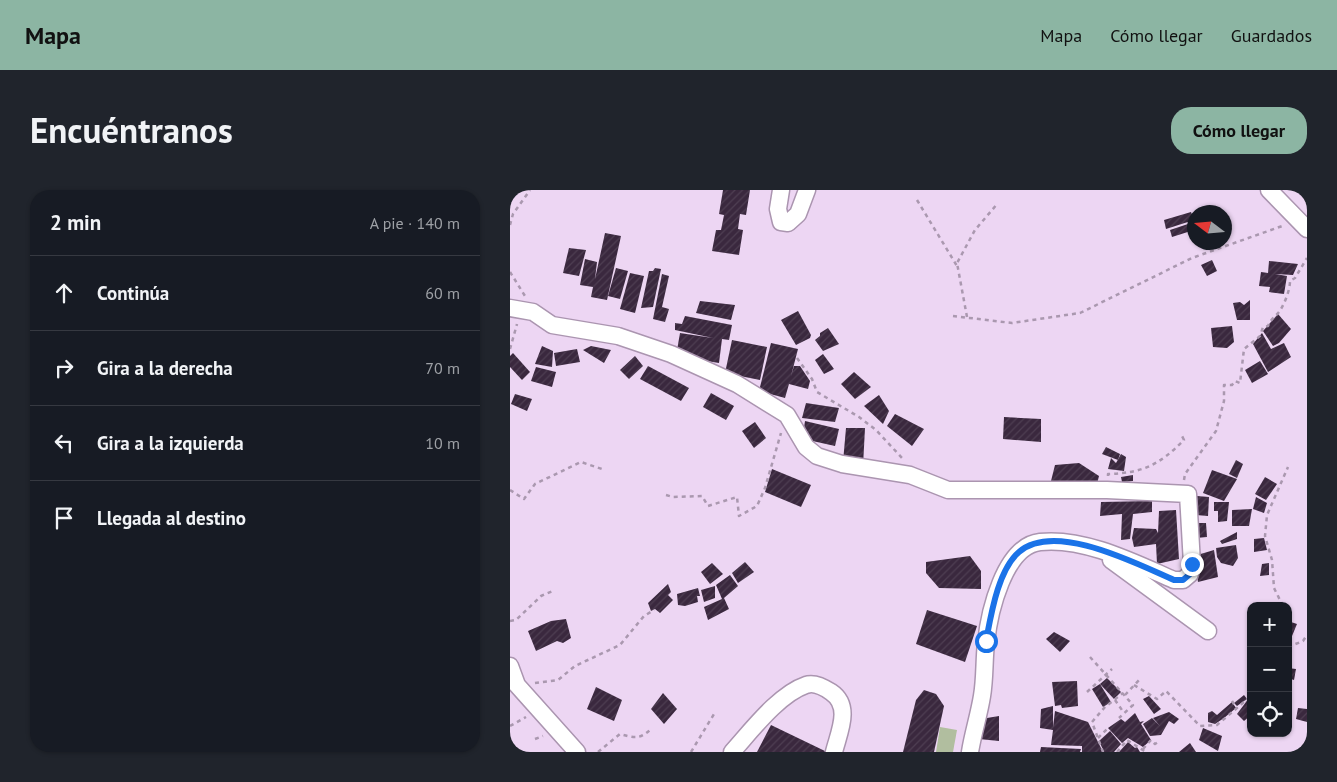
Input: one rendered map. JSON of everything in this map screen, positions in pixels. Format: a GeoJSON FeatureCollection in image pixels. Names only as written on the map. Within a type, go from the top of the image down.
{"type":"FeatureCollection","features":[{"type":"Feature","properties":{"kind":"street"},"geometry":{"type":"LineString","coordinates":[[781,190],[779,217],[781,222],[788,223],[798,214],[807,190]]}},
{"type":"Feature","properties":{"kind":"street"},"geometry":{"type":"LineString","coordinates":[[1269,190],[1302,225]]}},
{"type":"Feature","properties":{"kind":"street"},"geometry":{"type":"LineString","coordinates":[[521,310],[552,325],[618,336],[671,354],[737,384],[787,415],[806,447],[817,456],[842,464],[910,475],[948,490],[1107,490],[1188,494],[1192,564],[1190,574],[1183,580],[1174,580],[1120,556],[1070,542],[1038,542],[1018,552],[1007,569],[996,595],[986,641],[982,696],[970,752]]}},
{"type":"Feature","properties":{"kind":"street"},"geometry":{"type":"LineString","coordinates":[[1099,551],[1208,631]]}},
{"type":"Feature","properties":{"kind":"street"},"geometry":{"type":"LineString","coordinates":[[510,666],[517,685],[577,752]]}},
{"type":"Feature","properties":{"kind":"street"},"geometry":{"type":"LineString","coordinates":[[732,752],[778,704],[790,694],[808,684],[823,687],[837,696],[843,707],[843,716],[834,752]]}},
{"type":"Feature","properties":{"kind":"path"},"geometry":{"type":"LineString","coordinates":[[510,225],[513,214],[530,190]]}},
{"type":"Feature","properties":{"kind":"path"},"geometry":{"type":"LineString","coordinates":[[917,200],[958,267]]}},
{"type":"Feature","properties":{"kind":"path"},"geometry":{"type":"LineString","coordinates":[[967,317],[957,264],[975,230],[998,203]]}},
{"type":"Feature","properties":{"kind":"path"},"geometry":{"type":"LineString","coordinates":[[953,316],[1012,323],[1080,313],[1192,258],[1302,225]]}},
{"type":"Feature","properties":{"kind":"path"},"geometry":{"type":"LineString","coordinates":[[1188,494],[1182,483],[1186,478],[1185,474],[1216,431],[1224,401],[1224,385],[1232,385],[1235,381],[1240,383],[1244,350],[1260,336],[1263,327],[1268,326],[1270,320],[1280,311],[1290,289],[1290,281],[1295,278],[1307,258]]}},
{"type":"Feature","properties":{"kind":"path"},"geometry":{"type":"LineString","coordinates":[[510,272],[521,310],[510,349]]}},
{"type":"Feature","properties":{"kind":"path"},"geometry":{"type":"LineString","coordinates":[[797,358],[812,378],[817,392],[859,417],[876,430],[894,452],[907,463],[910,475]]}},
{"type":"Feature","properties":{"kind":"path"},"geometry":{"type":"LineString","coordinates":[[666,494],[673,497],[702,496],[708,506],[737,497],[739,516],[757,506],[765,488],[787,415]]}},
{"type":"Feature","properties":{"kind":"path"},"geometry":{"type":"LineString","coordinates":[[1107,490],[1108,474],[1142,471],[1174,450],[1184,440],[1182,436]]}},
{"type":"Feature","properties":{"kind":"path"},"geometry":{"type":"LineString","coordinates":[[510,490],[524,500],[535,484],[581,462],[605,470]]}},
{"type":"Feature","properties":{"kind":"path"},"geometry":{"type":"LineString","coordinates":[[1281,602],[1274,588],[1272,560],[1265,536],[1267,515],[1288,467]]}},
{"type":"Feature","properties":{"kind":"path"},"geometry":{"type":"LineString","coordinates":[[510,621],[516,620],[546,592],[555,590]]}},
{"type":"Feature","properties":{"kind":"path"},"geometry":{"type":"LineString","coordinates":[[517,685],[558,680],[575,666],[620,645],[644,616],[654,610]]}},
{"type":"Feature","properties":{"kind":"path"},"geometry":{"type":"LineString","coordinates":[[1292,645],[1303,641],[1307,635]]}},
{"type":"Feature","properties":{"kind":"path"},"geometry":{"type":"LineString","coordinates":[[1090,657],[1133,705],[1119,718]]}},
{"type":"Feature","properties":{"kind":"path"},"geometry":{"type":"LineString","coordinates":[[1087,692],[1112,669]]}},
{"type":"Feature","properties":{"kind":"path"},"geometry":{"type":"LineString","coordinates":[[1103,752],[1092,722],[1105,707],[1124,694],[1140,678]]}},
{"type":"Feature","properties":{"kind":"path"},"geometry":{"type":"LineString","coordinates":[[1134,685],[1157,699],[1166,691],[1200,726],[1217,725],[1247,699]]}},
{"type":"Feature","properties":{"kind":"path"},"geometry":{"type":"LineString","coordinates":[[1115,700],[1124,713]]}},
{"type":"Feature","properties":{"kind":"path"},"geometry":{"type":"LineString","coordinates":[[1232,701],[1237,708]]}},
{"type":"Feature","properties":{"kind":"path"},"geometry":{"type":"LineString","coordinates":[[510,726],[538,707]]}},
{"type":"Feature","properties":{"kind":"path"},"geometry":{"type":"LineString","coordinates":[[691,752],[714,714]]}},
{"type":"Feature","properties":{"kind":"path"},"geometry":{"type":"LineString","coordinates":[[598,752],[620,734],[637,739],[643,737],[652,728]]}},
{"type":"Feature","properties":{"kind":"path"},"geometry":{"type":"LineString","coordinates":[[1098,738],[1108,728]]}},
{"type":"Feature","properties":{"kind":"path"},"geometry":{"type":"LineString","coordinates":[[1116,752],[1127,740],[1138,745],[1146,752]]}},
{"type":"Feature","properties":{"kind":"path"},"geometry":{"type":"LineString","coordinates":[[1142,750],[1151,740],[1155,744],[1158,742]]}},
{"type":"Feature","properties":{"kind":"green space"},"geometry":{"type":"Polygon","coordinates":[[[940,727],[957,730],[953,752],[936,752],[940,727]]]}},
{"type":"Feature","properties":{"kind":"building"},"geometry":{"type":"Polygon","coordinates":[[[723,190],[750,190],[746,215],[740,214],[738,229],[743,230],[739,255],[712,251],[716,230],[721,230],[724,215],[719,214],[723,190]]]}},
{"type":"Feature","properties":{"kind":"building"},"geometry":{"type":"Polygon","coordinates":[[[1187,213],[1187,222],[1166,229],[1164,220],[1187,213]]]}},
{"type":"Feature","properties":{"kind":"building"},"geometry":{"type":"Polygon","coordinates":[[[1187,224],[1187,232],[1172,237],[1170,230],[1187,224]]]}},
{"type":"Feature","properties":{"kind":"building"},"geometry":{"type":"Polygon","coordinates":[[[605,233],[621,236],[607,300],[591,297],[593,287],[580,285],[585,259],[597,262],[595,279],[605,233]]]}},
{"type":"Feature","properties":{"kind":"building"},"geometry":{"type":"Polygon","coordinates":[[[569,248],[586,250],[579,276],[563,273],[569,248]]]}},
{"type":"Feature","properties":{"kind":"building"},"geometry":{"type":"Polygon","coordinates":[[[1212,260],[1217,271],[1207,276],[1201,265],[1212,260]]]}},
{"type":"Feature","properties":{"kind":"building"},"geometry":{"type":"Polygon","coordinates":[[[1269,261],[1298,264],[1293,275],[1275,274],[1287,276],[1284,294],[1269,292],[1270,287],[1259,286],[1261,272],[1268,273],[1269,261]]]}},
{"type":"Feature","properties":{"kind":"building"},"geometry":{"type":"Polygon","coordinates":[[[616,268],[628,271],[620,299],[608,296],[616,268]]]}},
{"type":"Feature","properties":{"kind":"building"},"geometry":{"type":"Polygon","coordinates":[[[655,268],[661,269],[653,307],[641,308],[649,271],[653,271],[655,268]]]}},
{"type":"Feature","properties":{"kind":"building"},"geometry":{"type":"Polygon","coordinates":[[[630,273],[644,276],[635,313],[620,309],[630,273]]]}},
{"type":"Feature","properties":{"kind":"building"},"geometry":{"type":"Polygon","coordinates":[[[662,274],[669,276],[662,307],[669,309],[665,322],[653,319],[662,274]]]}},
{"type":"Feature","properties":{"kind":"building"},"geometry":{"type":"Polygon","coordinates":[[[1250,300],[1250,320],[1237,320],[1233,303],[1240,302],[1244,305],[1250,300]]]}},
{"type":"Feature","properties":{"kind":"building"},"geometry":{"type":"Polygon","coordinates":[[[700,301],[735,305],[731,320],[696,313],[700,301]]]}},
{"type":"Feature","properties":{"kind":"building"},"geometry":{"type":"Polygon","coordinates":[[[798,311],[811,335],[810,338],[796,345],[781,320],[798,311]]]}},
{"type":"Feature","properties":{"kind":"building"},"geometry":{"type":"Polygon","coordinates":[[[1278,314],[1291,329],[1279,343],[1273,346],[1263,331],[1278,314]]]}},
{"type":"Feature","properties":{"kind":"building"},"geometry":{"type":"Polygon","coordinates":[[[685,316],[732,325],[729,340],[722,339],[719,363],[676,356],[680,333],[713,338],[675,330],[675,323],[682,324],[685,316]]]}},
{"type":"Feature","properties":{"kind":"building"},"geometry":{"type":"Polygon","coordinates":[[[1232,326],[1234,342],[1227,348],[1213,347],[1211,328],[1232,326]]]}},
{"type":"Feature","properties":{"kind":"building"},"geometry":{"type":"Polygon","coordinates":[[[828,328],[839,344],[823,351],[815,340],[820,336],[820,333],[828,328]]]}},
{"type":"Feature","properties":{"kind":"building"},"geometry":{"type":"Polygon","coordinates":[[[1262,333],[1271,349],[1284,343],[1291,357],[1268,372],[1253,344],[1262,333]]]}},
{"type":"Feature","properties":{"kind":"building"},"geometry":{"type":"Polygon","coordinates":[[[732,340],[767,347],[760,380],[725,373],[732,340]]]}},
{"type":"Feature","properties":{"kind":"building"},"geometry":{"type":"Polygon","coordinates":[[[771,343],[798,349],[791,376],[794,366],[800,366],[810,381],[808,389],[789,384],[785,398],[759,391],[771,343]]]}},
{"type":"Feature","properties":{"kind":"building"},"geometry":{"type":"Polygon","coordinates":[[[542,346],[553,351],[552,367],[535,364],[542,346]]]}},
{"type":"Feature","properties":{"kind":"building"},"geometry":{"type":"Polygon","coordinates":[[[591,346],[611,350],[604,363],[583,350],[591,346]]]}},
{"type":"Feature","properties":{"kind":"building"},"geometry":{"type":"Polygon","coordinates":[[[577,349],[580,362],[556,366],[554,353],[577,349]]]}},
{"type":"Feature","properties":{"kind":"building"},"geometry":{"type":"Polygon","coordinates":[[[513,353],[530,372],[522,380],[510,367],[510,356],[513,353]]]}},
{"type":"Feature","properties":{"kind":"building"},"geometry":{"type":"Polygon","coordinates":[[[823,354],[834,369],[824,374],[815,360],[823,354]]]}},
{"type":"Feature","properties":{"kind":"building"},"geometry":{"type":"Polygon","coordinates":[[[635,356],[643,366],[629,379],[620,370],[635,356]]]}},
{"type":"Feature","properties":{"kind":"building"},"geometry":{"type":"Polygon","coordinates":[[[1260,361],[1268,374],[1252,383],[1245,370],[1260,361]]]}},
{"type":"Feature","properties":{"kind":"building"},"geometry":{"type":"Polygon","coordinates":[[[648,366],[689,388],[681,401],[640,379],[648,366]]]}},
{"type":"Feature","properties":{"kind":"building"},"geometry":{"type":"Polygon","coordinates":[[[536,367],[556,372],[552,387],[531,381],[536,367]]]}},
{"type":"Feature","properties":{"kind":"building"},"geometry":{"type":"Polygon","coordinates":[[[854,372],[871,387],[855,399],[841,384],[854,372]]]}},
{"type":"Feature","properties":{"kind":"building"},"geometry":{"type":"Polygon","coordinates":[[[711,393],[734,406],[726,420],[703,407],[711,393]]]}},
{"type":"Feature","properties":{"kind":"building"},"geometry":{"type":"Polygon","coordinates":[[[515,394],[532,399],[527,411],[511,404],[515,394]]]}},
{"type":"Feature","properties":{"kind":"building"},"geometry":{"type":"Polygon","coordinates":[[[879,395],[889,411],[883,424],[864,406],[879,395]]]}},
{"type":"Feature","properties":{"kind":"building"},"geometry":{"type":"Polygon","coordinates":[[[806,403],[839,408],[835,422],[802,418],[806,403]]]}},
{"type":"Feature","properties":{"kind":"building"},"geometry":{"type":"Polygon","coordinates":[[[895,414],[924,429],[912,446],[887,426],[895,414]]]}},
{"type":"Feature","properties":{"kind":"building"},"geometry":{"type":"Polygon","coordinates":[[[1004,417],[1041,419],[1041,442],[1003,439],[1004,417]]]}},
{"type":"Feature","properties":{"kind":"building"},"geometry":{"type":"Polygon","coordinates":[[[805,421],[839,429],[835,446],[808,440],[804,428],[805,421]]]}},
{"type":"Feature","properties":{"kind":"building"},"geometry":{"type":"Polygon","coordinates":[[[755,422],[766,438],[754,448],[742,431],[755,422]]]}},
{"type":"Feature","properties":{"kind":"building"},"geometry":{"type":"Polygon","coordinates":[[[846,428],[865,428],[863,466],[843,462],[846,428]]]}},
{"type":"Feature","properties":{"kind":"building"},"geometry":{"type":"Polygon","coordinates":[[[1106,447],[1120,454],[1118,460],[1102,454],[1106,447]]]}},
{"type":"Feature","properties":{"kind":"building"},"geometry":{"type":"Polygon","coordinates":[[[1121,454],[1126,457],[1124,471],[1108,469],[1111,458],[1116,463],[1121,454]]]}},
{"type":"Feature","properties":{"kind":"building"},"geometry":{"type":"Polygon","coordinates":[[[1236,460],[1243,464],[1237,478],[1229,474],[1236,460]]]}},
{"type":"Feature","properties":{"kind":"building"},"geometry":{"type":"Polygon","coordinates":[[[1079,463],[1099,476],[1097,484],[1051,481],[1055,465],[1079,463]]]}},
{"type":"Feature","properties":{"kind":"building"},"geometry":{"type":"Polygon","coordinates":[[[772,469],[811,485],[801,507],[765,492],[772,469]]]}},
{"type":"Feature","properties":{"kind":"building"},"geometry":{"type":"Polygon","coordinates":[[[1212,470],[1237,479],[1224,501],[1203,493],[1212,470]]]}},
{"type":"Feature","properties":{"kind":"building"},"geometry":{"type":"Polygon","coordinates":[[[1133,475],[1133,481],[1122,482],[1121,477],[1133,475]]]}},
{"type":"Feature","properties":{"kind":"building"},"geometry":{"type":"Polygon","coordinates":[[[1265,477],[1277,484],[1266,500],[1255,494],[1265,477]]]}},
{"type":"Feature","properties":{"kind":"building"},"geometry":{"type":"Polygon","coordinates":[[[1197,496],[1209,497],[1208,516],[1196,515],[1197,496]]]}},
{"type":"Feature","properties":{"kind":"building"},"geometry":{"type":"Polygon","coordinates":[[[1256,497],[1267,503],[1264,513],[1253,509],[1256,497]]]}},
{"type":"Feature","properties":{"kind":"building"},"geometry":{"type":"Polygon","coordinates":[[[1152,501],[1152,512],[1133,514],[1130,539],[1121,540],[1122,514],[1100,516],[1101,502],[1152,501]]]}},
{"type":"Feature","properties":{"kind":"building"},"geometry":{"type":"Polygon","coordinates":[[[1214,502],[1229,502],[1227,521],[1218,522],[1218,511],[1214,511],[1214,502]]]}},
{"type":"Feature","properties":{"kind":"building"},"geometry":{"type":"Polygon","coordinates":[[[1252,509],[1249,526],[1232,526],[1232,510],[1252,509]]]}},
{"type":"Feature","properties":{"kind":"building"},"geometry":{"type":"Polygon","coordinates":[[[1176,510],[1179,559],[1157,564],[1156,544],[1134,547],[1132,538],[1134,528],[1156,529],[1158,533],[1159,511],[1176,510]]]}},
{"type":"Feature","properties":{"kind":"building"},"geometry":{"type":"Polygon","coordinates":[[[1195,523],[1206,523],[1207,537],[1196,538],[1195,523]]]}},
{"type":"Feature","properties":{"kind":"building"},"geometry":{"type":"Polygon","coordinates":[[[1237,532],[1237,539],[1222,544],[1220,541],[1237,532]]]}},
{"type":"Feature","properties":{"kind":"building"},"geometry":{"type":"Polygon","coordinates":[[[1264,538],[1267,550],[1254,552],[1254,539],[1264,538]]]}},
{"type":"Feature","properties":{"kind":"building"},"geometry":{"type":"Polygon","coordinates":[[[1236,545],[1238,558],[1233,566],[1221,563],[1217,557],[1216,548],[1236,545]]]}},
{"type":"Feature","properties":{"kind":"building"},"geometry":{"type":"Polygon","coordinates":[[[1214,550],[1218,577],[1198,582],[1194,556],[1214,550]]]}},
{"type":"Feature","properties":{"kind":"building"},"geometry":{"type":"Polygon","coordinates":[[[970,556],[981,571],[981,589],[939,588],[926,573],[926,562],[970,556]]]}},
{"type":"Feature","properties":{"kind":"building"},"geometry":{"type":"Polygon","coordinates":[[[745,562],[754,572],[738,583],[732,573],[745,562]]]}},
{"type":"Feature","properties":{"kind":"building"},"geometry":{"type":"Polygon","coordinates":[[[712,563],[723,574],[710,584],[701,572],[712,563]]]}},
{"type":"Feature","properties":{"kind":"building"},"geometry":{"type":"Polygon","coordinates":[[[1269,563],[1269,575],[1260,576],[1262,564],[1269,563]]]}},
{"type":"Feature","properties":{"kind":"building"},"geometry":{"type":"Polygon","coordinates":[[[730,575],[738,586],[724,598],[729,609],[708,620],[704,607],[722,599],[716,585],[730,575]]]}},
{"type":"Feature","properties":{"kind":"building"},"geometry":{"type":"Polygon","coordinates":[[[668,584],[671,592],[668,595],[673,600],[660,613],[655,609],[651,611],[648,603],[668,584]]]}},
{"type":"Feature","properties":{"kind":"building"},"geometry":{"type":"Polygon","coordinates":[[[715,586],[715,598],[704,602],[701,590],[715,586]]]}},
{"type":"Feature","properties":{"kind":"building"},"geometry":{"type":"Polygon","coordinates":[[[698,588],[700,596],[697,596],[698,602],[685,606],[678,605],[677,594],[698,588]]]}},
{"type":"Feature","properties":{"kind":"building"},"geometry":{"type":"Polygon","coordinates":[[[927,610],[977,626],[965,662],[916,644],[927,610]]]}},
{"type":"Feature","properties":{"kind":"building"},"geometry":{"type":"Polygon","coordinates":[[[566,619],[571,638],[563,643],[557,641],[536,651],[528,631],[551,621],[566,619]]]}},
{"type":"Feature","properties":{"kind":"building"},"geometry":{"type":"Polygon","coordinates":[[[1292,622],[1297,624],[1292,636],[1292,622]]]}},
{"type":"Feature","properties":{"kind":"building"},"geometry":{"type":"Polygon","coordinates":[[[1054,632],[1070,641],[1060,652],[1046,639],[1054,632]]]}},
{"type":"Feature","properties":{"kind":"building"},"geometry":{"type":"Polygon","coordinates":[[[1292,668],[1296,669],[1294,680],[1292,679],[1292,668]]]}},
{"type":"Feature","properties":{"kind":"building"},"geometry":{"type":"Polygon","coordinates":[[[1107,678],[1121,692],[1114,699],[1100,684],[1107,678]]]}},
{"type":"Feature","properties":{"kind":"building"},"geometry":{"type":"Polygon","coordinates":[[[1077,681],[1078,706],[1062,708],[1061,705],[1055,706],[1052,682],[1077,681]]]}},
{"type":"Feature","properties":{"kind":"building"},"geometry":{"type":"Polygon","coordinates":[[[1100,684],[1111,702],[1103,707],[1092,689],[1100,684]]]}},
{"type":"Feature","properties":{"kind":"building"},"geometry":{"type":"Polygon","coordinates":[[[596,687],[622,700],[614,721],[587,709],[596,687]]]}},
{"type":"Feature","properties":{"kind":"building"},"geometry":{"type":"Polygon","coordinates":[[[924,690],[936,694],[944,706],[934,752],[903,752],[916,700],[924,690]]]}},
{"type":"Feature","properties":{"kind":"building"},"geometry":{"type":"Polygon","coordinates":[[[663,693],[677,709],[664,724],[651,709],[663,693]]]}},
{"type":"Feature","properties":{"kind":"building"},"geometry":{"type":"Polygon","coordinates":[[[1244,695],[1247,699],[1237,706],[1234,703],[1244,695]]]}},
{"type":"Feature","properties":{"kind":"building"},"geometry":{"type":"Polygon","coordinates":[[[1149,696],[1161,709],[1154,714],[1143,699],[1149,696]]]}},
{"type":"Feature","properties":{"kind":"building"},"geometry":{"type":"Polygon","coordinates":[[[1247,701],[1247,718],[1244,721],[1237,714],[1247,701]]]}},
{"type":"Feature","properties":{"kind":"building"},"geometry":{"type":"Polygon","coordinates":[[[1232,702],[1236,708],[1224,718],[1215,724],[1208,722],[1208,713],[1212,711],[1217,715],[1232,702]]]}},
{"type":"Feature","properties":{"kind":"building"},"geometry":{"type":"Polygon","coordinates":[[[1053,706],[1053,727],[1055,711],[1088,722],[1103,752],[1082,752],[1082,746],[1051,745],[1053,730],[1040,728],[1041,709],[1053,706]]]}},
{"type":"Feature","properties":{"kind":"building"},"geometry":{"type":"Polygon","coordinates":[[[1298,708],[1307,709],[1307,722],[1296,719],[1298,708]]]}},
{"type":"Feature","properties":{"kind":"building"},"geometry":{"type":"Polygon","coordinates":[[[1169,712],[1179,719],[1174,724],[1169,721],[1161,735],[1150,736],[1143,724],[1152,718],[1160,726],[1153,718],[1169,712]]]}},
{"type":"Feature","properties":{"kind":"building"},"geometry":{"type":"Polygon","coordinates":[[[1135,713],[1140,722],[1144,721],[1141,724],[1151,740],[1143,747],[1128,738],[1122,743],[1108,728],[1121,719],[1125,722],[1135,713]]]}},
{"type":"Feature","properties":{"kind":"building"},"geometry":{"type":"Polygon","coordinates":[[[999,716],[999,741],[979,739],[981,719],[999,716]]]}},
{"type":"Feature","properties":{"kind":"building"},"geometry":{"type":"Polygon","coordinates":[[[771,725],[827,752],[757,752],[771,725]]]}},
{"type":"Feature","properties":{"kind":"building"},"geometry":{"type":"Polygon","coordinates":[[[1203,728],[1222,736],[1218,751],[1199,740],[1203,728]]]}},
{"type":"Feature","properties":{"kind":"building"},"geometry":{"type":"Polygon","coordinates":[[[1110,731],[1121,744],[1114,752],[1104,752],[1099,741],[1110,731]]]}},
{"type":"Feature","properties":{"kind":"building"},"geometry":{"type":"Polygon","coordinates":[[[1128,742],[1135,748],[1137,747],[1140,752],[1119,752],[1128,742]]]}},
{"type":"Feature","properties":{"kind":"building"},"geometry":{"type":"Polygon","coordinates":[[[1190,743],[1196,752],[1179,752],[1190,743]]]}},
{"type":"Feature","properties":{"kind":"building"},"geometry":{"type":"Polygon","coordinates":[[[1041,747],[1081,749],[1080,752],[1040,752],[1041,747]]]}},
{"type":"Feature","properties":{"kind":"route"},"geometry":{"type":"LineString","coordinates":[[986,641],[996,595],[1007,569],[1018,552],[1038,542],[1070,542],[1120,556],[1174,580],[1183,580],[1190,574],[1192,564]]}}]}
